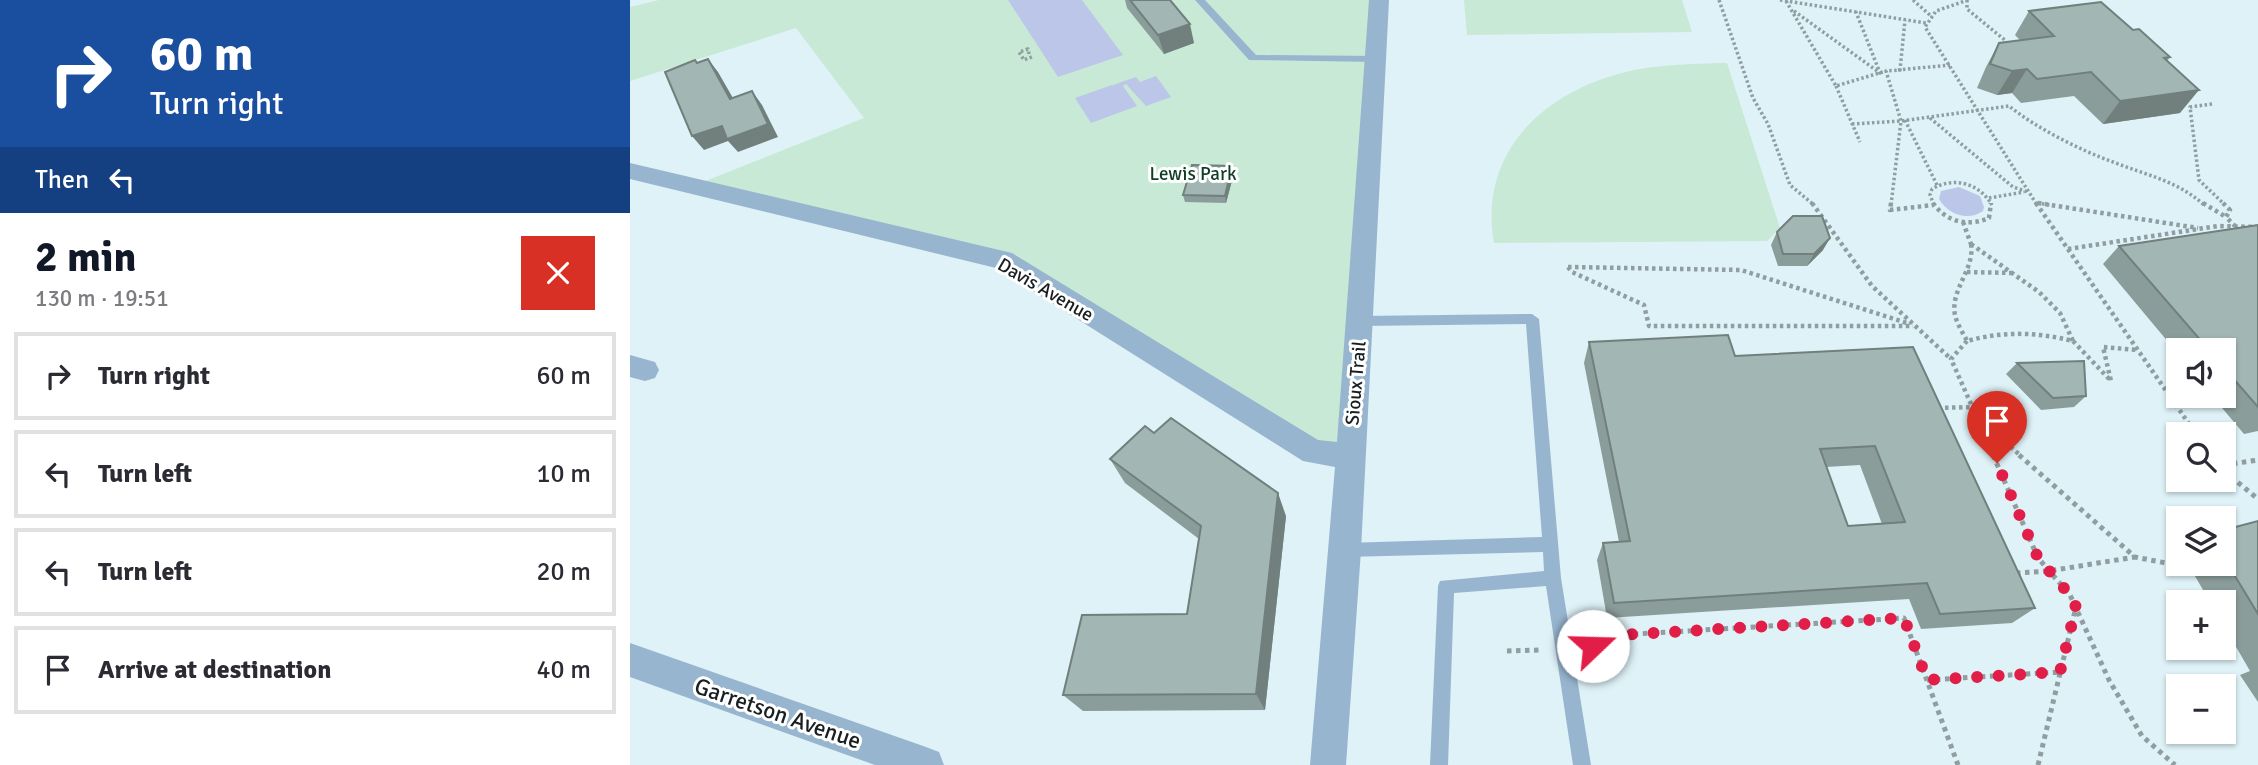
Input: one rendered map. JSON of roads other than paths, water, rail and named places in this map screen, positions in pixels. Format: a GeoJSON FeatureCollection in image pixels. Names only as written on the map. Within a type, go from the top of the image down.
{"type":"FeatureCollection","features":[{"type":"Feature","properties":{"kind":"street","name":"Sioux Trail"},"geometry":{"type":"LineString","coordinates":[[1328,765],[1345,550],[1379,0]]}},
{"type":"Feature","properties":{"kind":"street","name":"Davis Avenue"},"geometry":{"type":"LineString","coordinates":[[630,171],[1003,260],[1313,452],[1349,456]]}},
{"type":"Feature","properties":{"kind":"street","name":"Garretson Avenue"},"geometry":{"type":"LineString","coordinates":[[630,660],[926,765]]}},
{"type":"Feature","properties":{"kind":"lane"},"geometry":{"type":"LineString","coordinates":[[1200,0],[1254,58],[1376,59]]}},
{"type":"Feature","properties":{"kind":"lane"},"geometry":{"type":"LineString","coordinates":[[1360,321],[1532,319],[1553,578],[1582,765]]}},
{"type":"Feature","properties":{"kind":"lane"},"geometry":{"type":"LineString","coordinates":[[1345,550],[1551,544]]}},
{"type":"Feature","properties":{"kind":"lane"},"geometry":{"type":"LineString","coordinates":[[1440,765],[1446,586],[1553,578]]}},
{"type":"Feature","properties":{"kind":"water"},"geometry":{"type":"Polygon","coordinates":[[[1008,0],[1082,0],[1123,55],[1058,77],[1008,0]]]}},
{"type":"Feature","properties":{"kind":"water"},"geometry":{"type":"Polygon","coordinates":[[[1156,76],[1171,97],[1146,106],[1126,84],[1123,86],[1137,106],[1091,123],[1075,98],[1112,85],[1114,87],[1113,85],[1136,77],[1140,82],[1156,76]]]}},
{"type":"Feature","properties":{"kind":"water"},"geometry":{"type":"Polygon","coordinates":[[[1959,187],[1980,196],[1983,211],[1964,216],[1947,209],[1939,199],[1941,191],[1959,187]]]}},
{"type":"Feature","properties":{"kind":"park label","name":"Lewis Park"},"geometry":{"type":"Point","coordinates":[1193,173]}}]}
